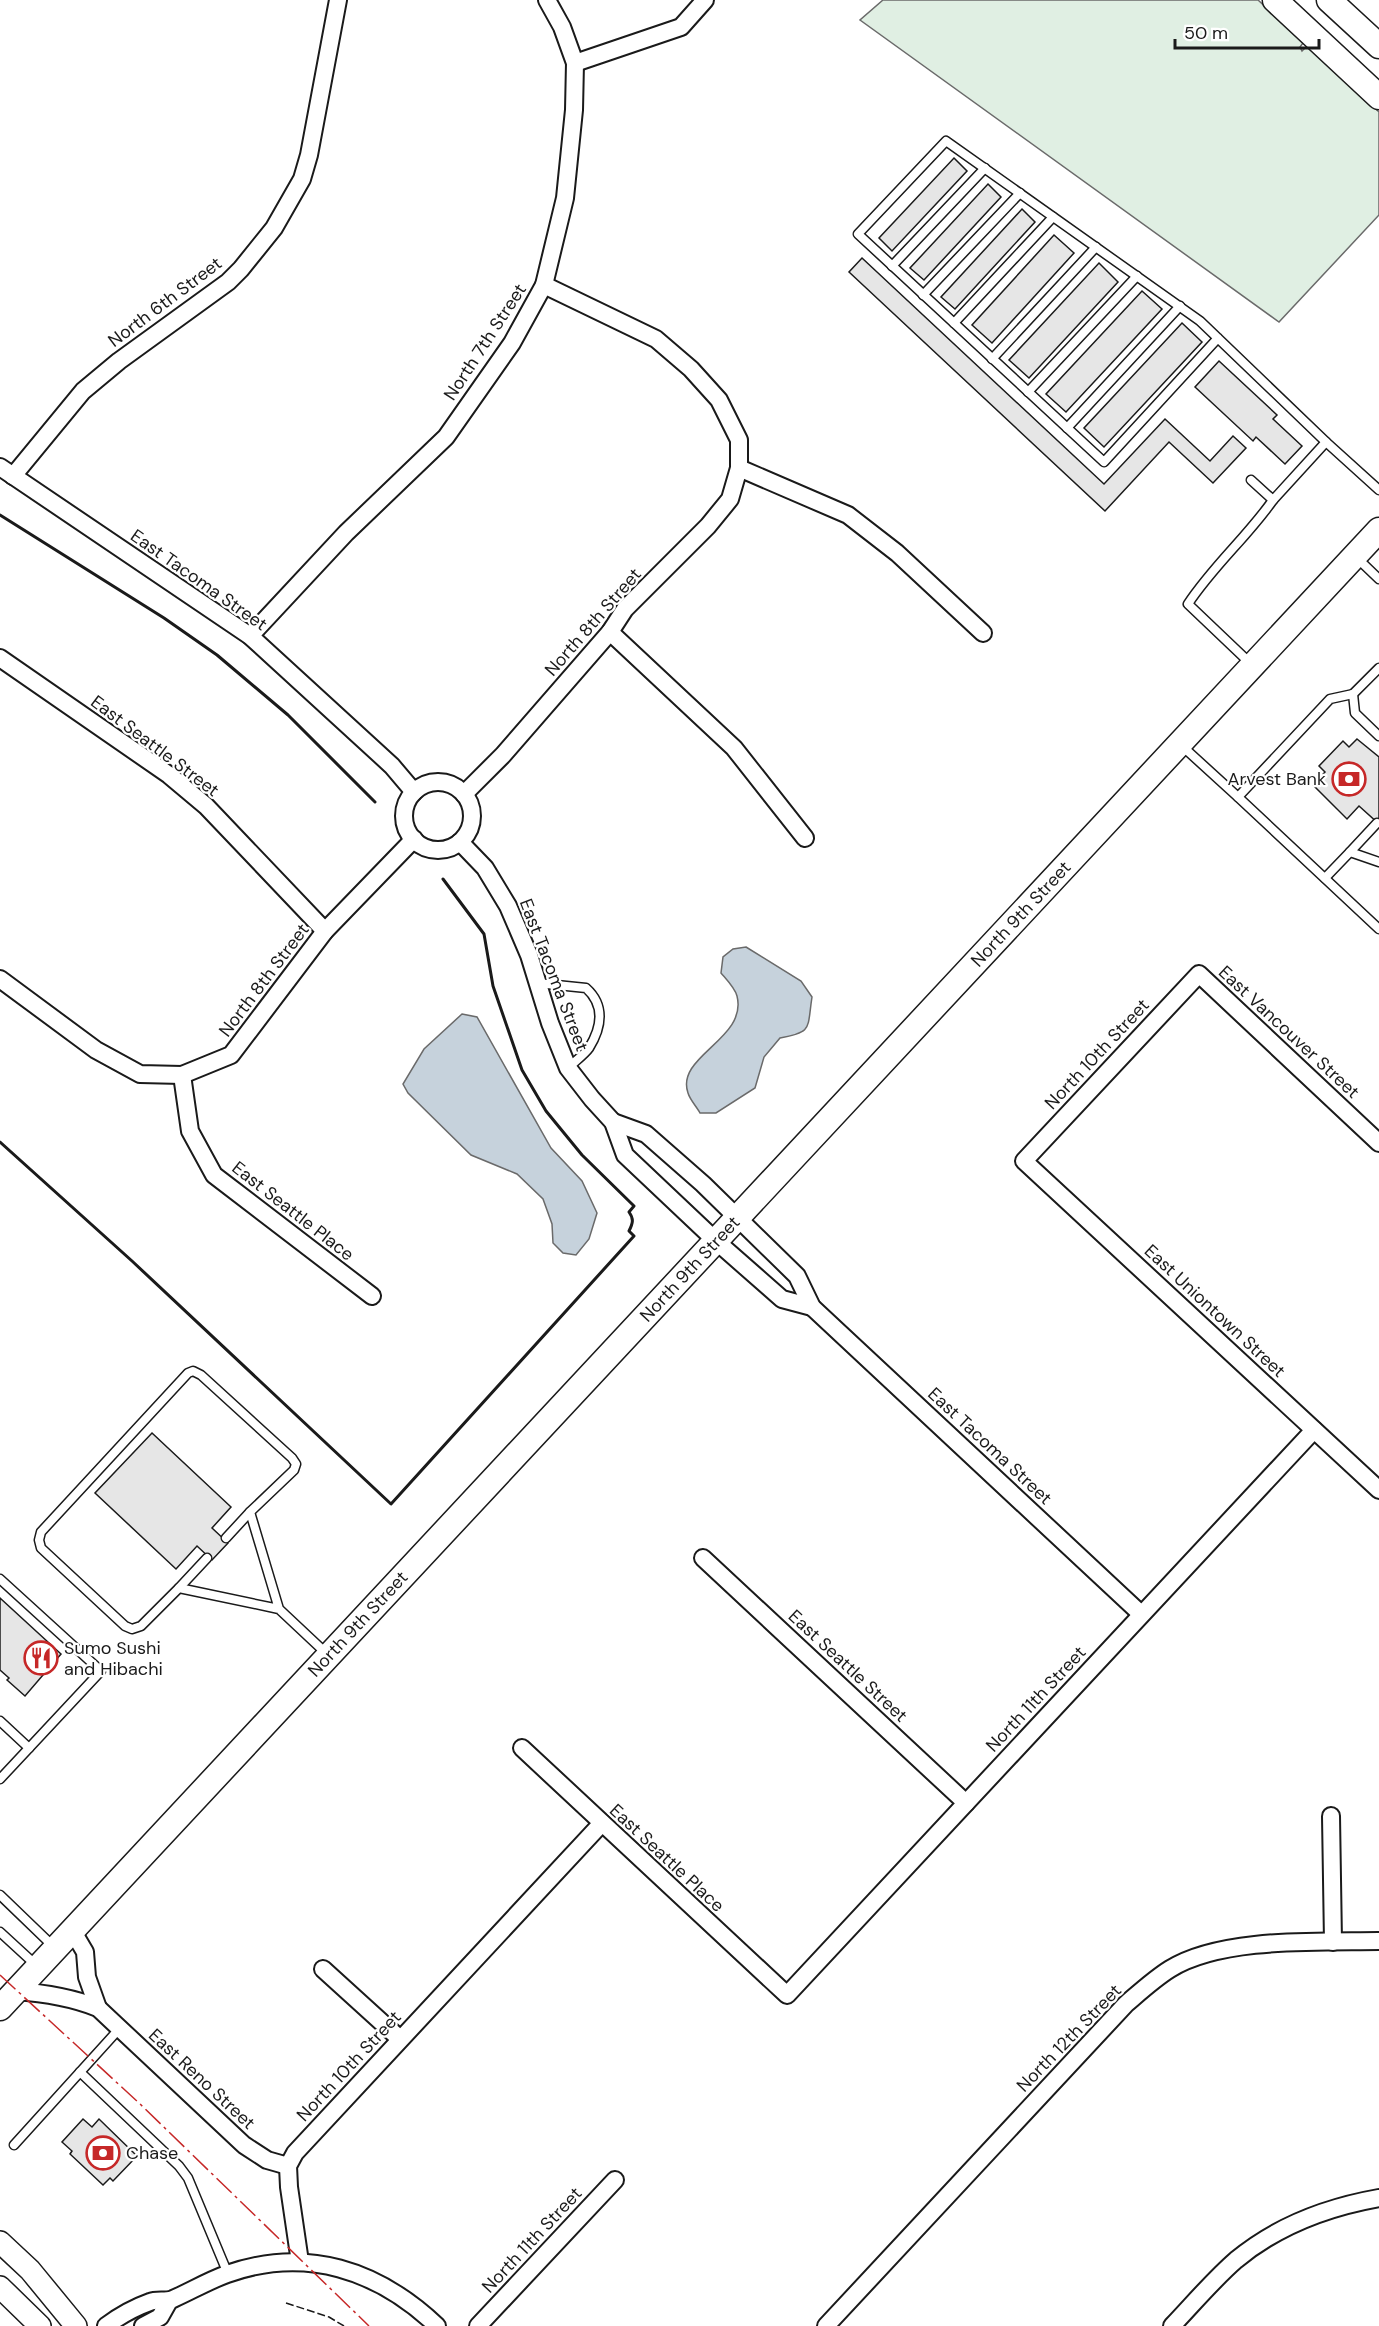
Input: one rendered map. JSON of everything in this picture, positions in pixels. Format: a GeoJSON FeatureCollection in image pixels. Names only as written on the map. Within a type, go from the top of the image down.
{"type":"FeatureCollection","features":[{"type":"Feature","properties":{"kind":"main road"},"geometry":{"type":"LineString","coordinates":[[1275,0],[1379,97]]}},
{"type":"Feature","properties":{"kind":"main road"},"geometry":{"type":"LineString","coordinates":[[1329,0],[1379,46]]}},
{"type":"Feature","properties":{"kind":"main road","name":"North 9th Street"},"geometry":{"type":"LineString","coordinates":[[8,1999],[1379,530]]}},
{"type":"Feature","properties":{"kind":"street","name":"North 6th Street"},"geometry":{"type":"LineString","coordinates":[[6,472],[83,391],[228,282],[274,228],[303,179],[316,129],[339,0]]}},
{"type":"Feature","properties":{"kind":"street"},"geometry":{"type":"LineString","coordinates":[[547,0],[562,27],[575,63],[681,27],[705,0]]}},
{"type":"Feature","properties":{"kind":"street","name":"North 7th Street"},"geometry":{"type":"LineString","coordinates":[[250,636],[346,533],[446,437],[512,343],[544,285],[565,198],[574,110],[575,63]]}},
{"type":"Feature","properties":{"kind":"street"},"geometry":{"type":"LineString","coordinates":[[544,285],[656,339],[691,369],[719,400],[739,440],[739,468],[848,515],[897,553],[983,633]]}},
{"type":"Feature","properties":{"kind":"street","name":"North 8th Street"},"geometry":{"type":"LineString","coordinates":[[464,794],[503,755],[610,632],[625,609],[708,526],[730,499],[739,468]]}},
{"type":"Feature","properties":{"kind":"street","name":"East Tacoma Street"},"geometry":{"type":"LineString","coordinates":[[6,472],[250,636],[392,766],[414,792]]}},
{"type":"Feature","properties":{"kind":"street"},"geometry":{"type":"LineString","coordinates":[[610,632],[734,748],[805,838]]}},
{"type":"Feature","properties":{"kind":"street","name":"East Seattle Street"},"geometry":{"type":"LineString","coordinates":[[0,658],[169,775],[206,806],[325,931]]}},
{"type":"Feature","properties":{"kind":"street"},"geometry":{"type":"LineString","coordinates":[[440,782],[451,785],[464,794],[470,805],[471,821],[468,832],[460,842],[445,849],[436,850],[424,847],[414,839],[408,831],[404,815],[408,800],[414,792],[424,785],[440,782]]}},
{"type":"Feature","properties":{"kind":"street","name":"North 8th Street"},"geometry":{"type":"LineString","coordinates":[[182,1075],[231,1055],[325,931],[414,839]]}},
{"type":"Feature","properties":{"kind":"street","name":"East Tacoma Street"},"geometry":{"type":"LineString","coordinates":[[460,842],[485,868],[508,906],[568,1068],[613,1122],[625,1155],[716,1241],[782,1299],[812,1307]]}},
{"type":"Feature","properties":{"kind":"street","name":"East Vancouver Street"},"geometry":{"type":"LineString","coordinates":[[1199,974],[1379,1143]]}},
{"type":"Feature","properties":{"kind":"street","name":"North 10th Street"},"geometry":{"type":"LineString","coordinates":[[1024,1161],[1199,974]]}},
{"type":"Feature","properties":{"kind":"street"},"geometry":{"type":"LineString","coordinates":[[0,979],[96,1050],[140,1074],[182,1075]]}},
{"type":"Feature","properties":{"kind":"street","name":"East Seattle Place"},"geometry":{"type":"LineString","coordinates":[[182,1075],[190,1131],[214,1175],[372,1296]]}},
{"type":"Feature","properties":{"kind":"street","name":"East Tacoma Street"},"geometry":{"type":"LineString","coordinates":[[613,1122],[646,1134],[738,1218],[797,1276],[812,1307],[1141,1614]]}},
{"type":"Feature","properties":{"kind":"street","name":"East Uniontown Street"},"geometry":{"type":"LineString","coordinates":[[1024,1161],[1379,1490]]}},
{"type":"Feature","properties":{"kind":"street","name":"North 11th Street"},"geometry":{"type":"LineString","coordinates":[[787,1995],[1314,1430]]}},
{"type":"Feature","properties":{"kind":"street","name":"East Seattle Street"},"geometry":{"type":"LineString","coordinates":[[703,1558],[966,1803]]}},
{"type":"Feature","properties":{"kind":"street","name":"East Seattle Place"},"geometry":{"type":"LineString","coordinates":[[522,1748],[787,1995]]}},
{"type":"Feature","properties":{"kind":"street"},"geometry":{"type":"LineString","coordinates":[[1331,1816],[1333,1942],[1379,1941]]}},
{"type":"Feature","properties":{"kind":"street","name":"North 10th Street"},"geometry":{"type":"LineString","coordinates":[[288,2166],[295,2153],[602,1823]]}},
{"type":"Feature","properties":{"kind":"street","name":"East Reno Street"},"geometry":{"type":"LineString","coordinates":[[72,1930],[85,1952],[87,1977],[98,2008]]}},
{"type":"Feature","properties":{"kind":"street","name":"North 12th Street"},"geometry":{"type":"LineString","coordinates":[[826,2326],[1126,2004],[1170,1970],[1202,1955],[1247,1946],[1333,1942]]}},
{"type":"Feature","properties":{"kind":"street"},"geometry":{"type":"LineString","coordinates":[[323,1969],[400,2039]]}},
{"type":"Feature","properties":{"kind":"street","name":"East Reno Street"},"geometry":{"type":"LineString","coordinates":[[8,1999],[54,1994],[98,2008],[244,2145],[267,2160],[288,2166]]}},
{"type":"Feature","properties":{"kind":"street"},"geometry":{"type":"LineString","coordinates":[[288,2166],[300,2262]]}},
{"type":"Feature","properties":{"kind":"street","name":"North 11th Street"},"geometry":{"type":"LineString","coordinates":[[478,2326],[615,2180]]}},
{"type":"Feature","properties":{"kind":"street"},"geometry":{"type":"LineString","coordinates":[[1172,2326],[1237,2259],[1258,2244],[1314,2215],[1352,2203],[1379,2198]]}},
{"type":"Feature","properties":{"kind":"street"},"geometry":{"type":"LineString","coordinates":[[0,2242],[30,2270],[76,2326]]}},
{"type":"Feature","properties":{"kind":"street"},"geometry":{"type":"LineString","coordinates":[[106,2326],[152,2301],[170,2301],[228,2274],[255,2266],[300,2262],[334,2266],[378,2283],[404,2299],[437,2326]]}},
{"type":"Feature","properties":{"kind":"street"},"geometry":{"type":"LineString","coordinates":[[0,2287],[40,2326]]}},
{"type":"Feature","properties":{"kind":"street"},"geometry":{"type":"LineString","coordinates":[[143,2326],[160,2317],[170,2301]]}},
{"type":"Feature","properties":{"kind":"lane"},"geometry":{"type":"LineString","coordinates":[[1218,338],[1104,462],[858,234],[946,141],[1200,321],[1379,490]]}},
{"type":"Feature","properties":{"kind":"lane"},"geometry":{"type":"LineString","coordinates":[[892,266],[985,168]]}},
{"type":"Feature","properties":{"kind":"lane"},"geometry":{"type":"LineString","coordinates":[[923,295],[1020,193]]}},
{"type":"Feature","properties":{"kind":"lane"},"geometry":{"type":"LineString","coordinates":[[954,323],[1053,217]]}},
{"type":"Feature","properties":{"kind":"lane"},"geometry":{"type":"LineString","coordinates":[[992,359],[1096,247]]}},
{"type":"Feature","properties":{"kind":"lane"},"geometry":{"type":"LineString","coordinates":[[1028,392],[1137,276]]}},
{"type":"Feature","properties":{"kind":"lane"},"geometry":{"type":"LineString","coordinates":[[1067,428],[1180,306]]}},
{"type":"Feature","properties":{"kind":"lane"},"geometry":{"type":"LineString","coordinates":[[1253,666],[1188,604],[1200,586],[1256,524],[1273,500],[1326,442]]}},
{"type":"Feature","properties":{"kind":"lane"},"geometry":{"type":"LineString","coordinates":[[1251,480],[1273,500]]}},
{"type":"Feature","properties":{"kind":"lane"},"geometry":{"type":"LineString","coordinates":[[1355,556],[1379,579]]}},
{"type":"Feature","properties":{"kind":"lane"},"geometry":{"type":"LineString","coordinates":[[1238,797],[1330,699],[1353,694],[1379,668]]}},
{"type":"Feature","properties":{"kind":"lane"},"geometry":{"type":"LineString","coordinates":[[1353,694],[1354,713],[1379,736]]}},
{"type":"Feature","properties":{"kind":"lane"},"geometry":{"type":"LineString","coordinates":[[1180,744],[1379,929]]}},
{"type":"Feature","properties":{"kind":"lane"},"geometry":{"type":"LineString","coordinates":[[1325,878],[1377,823]]}},
{"type":"Feature","properties":{"kind":"lane"},"geometry":{"type":"LineString","coordinates":[[1350,852],[1379,862]]}},
{"type":"Feature","properties":{"kind":"lane"},"geometry":{"type":"LineString","coordinates":[[537,983],[586,988],[599,1004],[600,1014],[588,1048],[568,1068]]}},
{"type":"Feature","properties":{"kind":"lane"},"geometry":{"type":"LineString","coordinates":[[207,1558],[141,1626],[132,1629],[125,1626],[41,1548],[39,1540],[41,1532],[188,1373],[193,1371],[201,1375],[296,1464],[294,1470],[226,1538]]}},
{"type":"Feature","properties":{"kind":"lane"},"geometry":{"type":"LineString","coordinates":[[250,1512],[279,1609],[328,1656]]}},
{"type":"Feature","properties":{"kind":"lane"},"geometry":{"type":"LineString","coordinates":[[0,1579],[101,1671],[0,1779]]}},
{"type":"Feature","properties":{"kind":"lane"},"geometry":{"type":"LineString","coordinates":[[179,1588],[279,1609]]}},
{"type":"Feature","properties":{"kind":"lane"},"geometry":{"type":"LineString","coordinates":[[0,1721],[29,1748]]}},
{"type":"Feature","properties":{"kind":"lane"},"geometry":{"type":"LineString","coordinates":[[0,1895],[56,1948]]}},
{"type":"Feature","properties":{"kind":"lane"},"geometry":{"type":"LineString","coordinates":[[0,1932],[38,1967]]}},
{"type":"Feature","properties":{"kind":"lane"},"geometry":{"type":"LineString","coordinates":[[14,2145],[120,2028]]}},
{"type":"Feature","properties":{"kind":"lane"},"geometry":{"type":"LineString","coordinates":[[80,2072],[179,2166],[188,2178],[228,2274]]}},
{"type":"Feature","properties":{"kind":"green space"},"geometry":{"type":"Polygon","coordinates":[[[883,0],[1258,0],[1300,39],[1303,43],[1300,47],[1302,51],[1307,46],[1313,50],[1379,112],[1379,215],[1279,322],[860,20],[883,0]]]}},
{"type":"Feature","properties":{"kind":"shaded area"},"geometry":{"type":"Polygon","coordinates":[[[746,947],[801,981],[812,997],[807,1027],[798,1034],[780,1038],[764,1057],[755,1088],[716,1113],[700,1113],[689,1096],[687,1080],[692,1068],[723,1036],[738,1011],[737,996],[721,973],[723,957],[733,949],[746,947]]]}},
{"type":"Feature","properties":{"kind":"shaded area"},"geometry":{"type":"Polygon","coordinates":[[[462,1014],[477,1017],[551,1148],[582,1181],[597,1213],[589,1239],[576,1255],[563,1253],[553,1243],[552,1224],[543,1199],[517,1174],[471,1155],[408,1093],[403,1084],[424,1049],[462,1014]]]}},
{"type":"Feature","properties":{"kind":"building"},"geometry":{"type":"Polygon","coordinates":[[[954,158],[967,171],[892,251],[879,238],[954,158]]]}},
{"type":"Feature","properties":{"kind":"building"},"geometry":{"type":"Polygon","coordinates":[[[988,184],[1001,197],[924,280],[910,268],[988,184]]]}},
{"type":"Feature","properties":{"kind":"building"},"geometry":{"type":"Polygon","coordinates":[[[1022,209],[1035,222],[955,309],[941,297],[1022,209]]]}},
{"type":"Feature","properties":{"kind":"building"},"geometry":{"type":"Polygon","coordinates":[[[1054,235],[1074,253],[992,343],[972,325],[1054,235]]]}},
{"type":"Feature","properties":{"kind":"building"},"geometry":{"type":"Polygon","coordinates":[[[862,258],[1104,484],[1165,419],[1210,461],[1233,436],[1246,448],[1213,483],[1169,442],[1105,511],[849,272],[862,258]]]}},
{"type":"Feature","properties":{"kind":"building"},"geometry":{"type":"Polygon","coordinates":[[[1099,263],[1118,282],[1029,378],[1009,360],[1099,263]]]}},
{"type":"Feature","properties":{"kind":"building"},"geometry":{"type":"Polygon","coordinates":[[[1142,291],[1162,309],[1066,412],[1046,394],[1142,291]]]}},
{"type":"Feature","properties":{"kind":"building"},"geometry":{"type":"Polygon","coordinates":[[[1182,323],[1202,342],[1104,447],[1084,428],[1182,323]]]}},
{"type":"Feature","properties":{"kind":"building"},"geometry":{"type":"Polygon","coordinates":[[[1219,361],[1277,415],[1273,419],[1302,446],[1285,464],[1256,437],[1253,441],[1195,387],[1219,361]]]}},
{"type":"Feature","properties":{"kind":"building","name":"Arvest Bank"},"geometry":{"type":"Polygon","coordinates":[[[1357,739],[1379,757],[1379,824],[1359,806],[1347,819],[1313,785],[1325,772],[1319,766],[1343,741],[1349,747],[1357,739]]]}},
{"type":"Feature","properties":{"kind":"building"},"geometry":{"type":"Polygon","coordinates":[[[152,1433],[231,1507],[212,1528],[228,1543],[212,1560],[197,1546],[176,1569],[95,1493],[152,1433]]]}},
{"type":"Feature","properties":{"kind":"building"},"geometry":{"type":"Polygon","coordinates":[[[0,1598],[61,1654],[25,1696],[7,1680],[9,1678],[0,1670],[0,1598]]]}},
{"type":"Feature","properties":{"kind":"building","name":"Chase"},"geometry":{"type":"Polygon","coordinates":[[[83,2119],[92,2127],[99,2119],[137,2156],[113,2181],[110,2178],[103,2185],[70,2154],[72,2151],[62,2142],[83,2119]]]}},
{"type":"Feature","properties":{"kind":"fence"},"geometry":{"type":"LineString","coordinates":[[286,2303],[329,2317],[344,2326]]}},
{"type":"Feature","properties":{"kind":"wall"},"geometry":{"type":"LineString","coordinates":[[0,515],[164,618],[217,655],[288,715],[375,802]]}},
{"type":"Feature","properties":{"kind":"wall"},"geometry":{"type":"LineString","coordinates":[[0,1142],[132,1261],[391,1504],[634,1236],[629,1231],[632,1221],[629,1212],[634,1206],[582,1155],[546,1111],[522,1070],[493,986],[484,934],[443,879]]}},
{"type":"Feature","properties":{"kind":"power"},"geometry":{"type":"LineString","coordinates":[[0,1975],[139,2103],[369,2326]]}},
{"type":"Feature","properties":{"kind":"place","name":"Arvest Bank"},"geometry":{"type":"Point","coordinates":[1349,779]}},
{"type":"Feature","properties":{"kind":"place","name":"Sumo Sushi and Hibachi"},"geometry":{"type":"Point","coordinates":[41,1658]}},
{"type":"Feature","properties":{"kind":"place","name":"Chase"},"geometry":{"type":"Point","coordinates":[103,2153]}}]}
